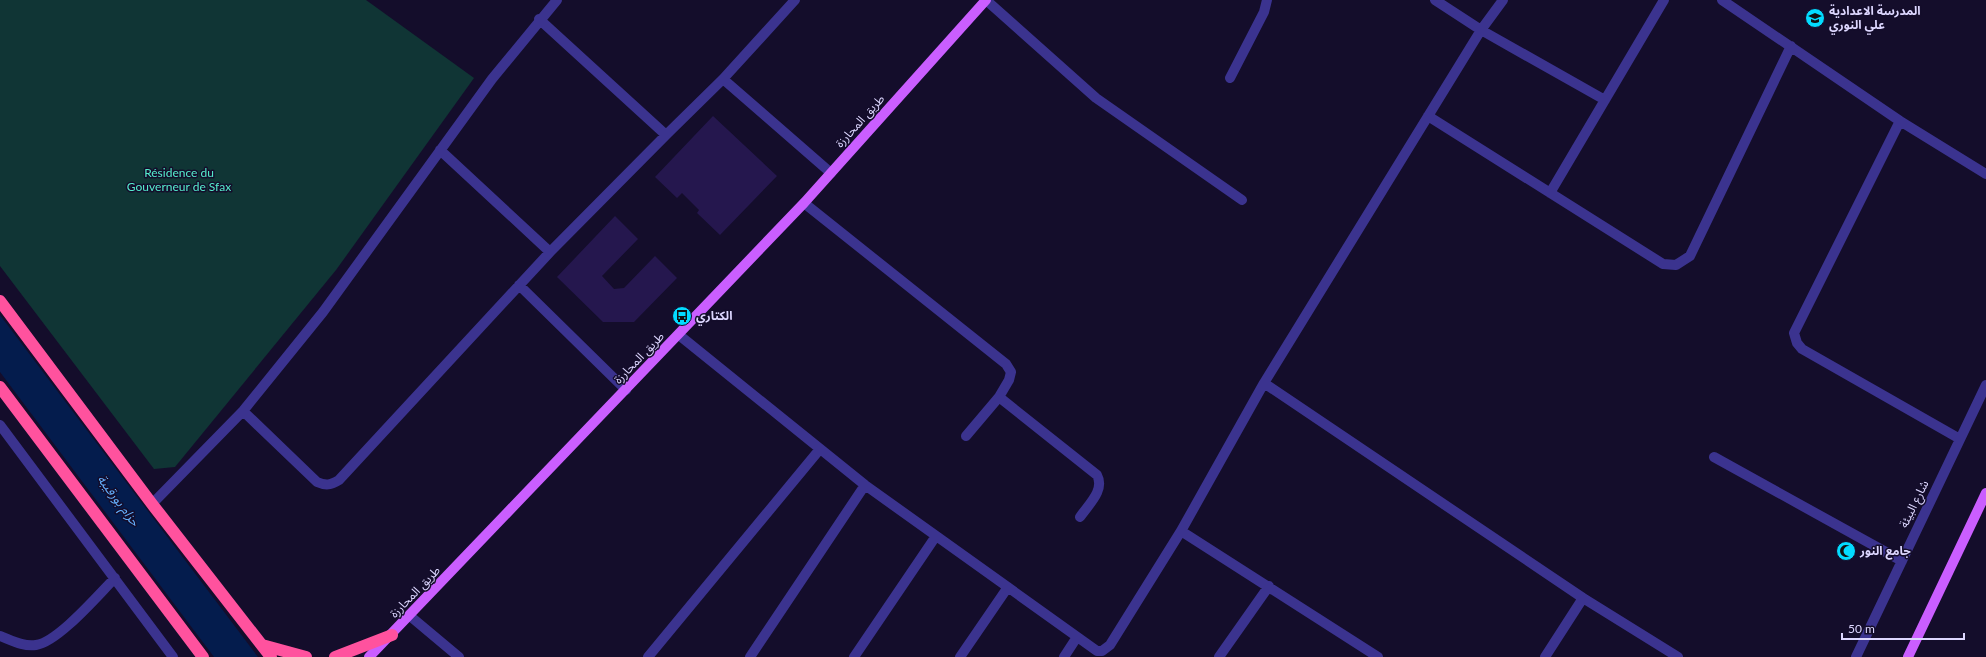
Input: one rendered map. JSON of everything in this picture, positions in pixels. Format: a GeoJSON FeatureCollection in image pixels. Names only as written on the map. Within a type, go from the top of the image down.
{"type":"FeatureCollection","features":[{"type":"Feature","properties":{"kind":"highway"},"geometry":{"type":"LineString","coordinates":[[0,300],[152,504],[271,657]]}},
{"type":"Feature","properties":{"kind":"highway"},"geometry":{"type":"LineString","coordinates":[[0,387],[203,657]]}},
{"type":"Feature","properties":{"kind":"highway"},"geometry":{"type":"LineString","coordinates":[[335,657],[392,634]]}},
{"type":"Feature","properties":{"kind":"highway"},"geometry":{"type":"LineString","coordinates":[[262,645],[306,657]]}},
{"type":"Feature","properties":{"kind":"main road","name":"طريق المحارزة"},"geometry":{"type":"LineString","coordinates":[[369,657],[410,616],[804,203],[986,0]]}},
{"type":"Feature","properties":{"kind":"main road"},"geometry":{"type":"LineString","coordinates":[[1908,657],[1986,493]]}},
{"type":"Feature","properties":{"kind":"street"},"geometry":{"type":"LineString","coordinates":[[152,504],[242,412],[342,288],[440,150],[539,19],[557,0]]}},
{"type":"Feature","properties":{"kind":"street"},"geometry":{"type":"LineString","coordinates":[[242,412],[317,482],[329,485],[339,480],[550,252],[666,134],[723,79],[795,0]]}},
{"type":"Feature","properties":{"kind":"street"},"geometry":{"type":"LineString","coordinates":[[986,0],[1096,98],[1242,200]]}},
{"type":"Feature","properties":{"kind":"street"},"geometry":{"type":"LineString","coordinates":[[1230,78],[1264,12],[1267,0]]}},
{"type":"Feature","properties":{"kind":"street"},"geometry":{"type":"LineString","coordinates":[[1435,0],[1481,30],[1605,100]]}},
{"type":"Feature","properties":{"kind":"street"},"geometry":{"type":"LineString","coordinates":[[679,335],[865,485],[1097,651],[1106,649],[1181,531],[1264,383],[1481,30],[1503,0]]}},
{"type":"Feature","properties":{"kind":"street"},"geometry":{"type":"LineString","coordinates":[[1550,193],[1664,0]]}},
{"type":"Feature","properties":{"kind":"street"},"geometry":{"type":"LineString","coordinates":[[1722,0],[1900,121],[1986,174]]}},
{"type":"Feature","properties":{"kind":"street"},"geometry":{"type":"LineString","coordinates":[[539,19],[666,134]]}},
{"type":"Feature","properties":{"kind":"street"},"geometry":{"type":"LineString","coordinates":[[1428,116],[1663,264],[1676,265],[1690,256],[1791,46]]}},
{"type":"Feature","properties":{"kind":"street"},"geometry":{"type":"LineString","coordinates":[[723,79],[831,173]]}},
{"type":"Feature","properties":{"kind":"street"},"geometry":{"type":"LineString","coordinates":[[1900,121],[1794,333],[1797,343],[1802,348],[1960,440]]}},
{"type":"Feature","properties":{"kind":"street"},"geometry":{"type":"LineString","coordinates":[[440,150],[550,252]]}},
{"type":"Feature","properties":{"kind":"street"},"geometry":{"type":"LineString","coordinates":[[804,203],[1006,364],[1010,372],[1009,380],[999,397],[966,436]]}},
{"type":"Feature","properties":{"kind":"street"},"geometry":{"type":"LineString","coordinates":[[519,285],[626,390]]}},
{"type":"Feature","properties":{"kind":"street"},"geometry":{"type":"LineString","coordinates":[[1264,383],[1584,598],[1678,657]]}},
{"type":"Feature","properties":{"kind":"street","name":"شارع البيئة"},"geometry":{"type":"LineString","coordinates":[[1856,657],[1986,385]]}},
{"type":"Feature","properties":{"kind":"street"},"geometry":{"type":"LineString","coordinates":[[999,397],[1097,475],[1101,482],[1099,489],[1080,517]]}},
{"type":"Feature","properties":{"kind":"street"},"geometry":{"type":"LineString","coordinates":[[0,425],[173,657]]}},
{"type":"Feature","properties":{"kind":"street"},"geometry":{"type":"LineString","coordinates":[[648,657],[820,449]]}},
{"type":"Feature","properties":{"kind":"street"},"geometry":{"type":"LineString","coordinates":[[1714,457],[1902,561]]}},
{"type":"Feature","properties":{"kind":"street"},"geometry":{"type":"LineString","coordinates":[[750,657],[865,485]]}},
{"type":"Feature","properties":{"kind":"street"},"geometry":{"type":"LineString","coordinates":[[1181,531],[1378,657]]}},
{"type":"Feature","properties":{"kind":"street"},"geometry":{"type":"LineString","coordinates":[[854,657],[936,536]]}},
{"type":"Feature","properties":{"kind":"street"},"geometry":{"type":"LineString","coordinates":[[0,636],[27,645],[44,643],[58,633],[115,578]]}},
{"type":"Feature","properties":{"kind":"street"},"geometry":{"type":"LineString","coordinates":[[1219,657],[1269,586]]}},
{"type":"Feature","properties":{"kind":"street"},"geometry":{"type":"LineString","coordinates":[[960,657],[1008,587]]}},
{"type":"Feature","properties":{"kind":"street"},"geometry":{"type":"LineString","coordinates":[[1545,657],[1584,598]]}},
{"type":"Feature","properties":{"kind":"street"},"geometry":{"type":"LineString","coordinates":[[410,616],[459,657]]}},
{"type":"Feature","properties":{"kind":"street"},"geometry":{"type":"LineString","coordinates":[[1064,657],[1077,637]]}},
{"type":"Feature","properties":{"kind":"green space","name":"Résidence du Gouverneur de Sfax"},"geometry":{"type":"Polygon","coordinates":[[[0,0],[366,0],[474,78],[336,270],[175,467],[154,469],[0,266],[0,0]]]}},
{"type":"Feature","properties":{"kind":"water","name":"حزام بورقيبة"},"geometry":{"type":"Polygon","coordinates":[[[0,315],[258,657],[214,657],[0,372],[0,315]]]}},
{"type":"Feature","properties":{"kind":"building"},"geometry":{"type":"Polygon","coordinates":[[[713,116],[777,176],[720,235],[697,213],[699,210],[682,193],[677,198],[655,177],[713,116]]]}},
{"type":"Feature","properties":{"kind":"building"},"geometry":{"type":"Polygon","coordinates":[[[615,216],[638,239],[602,276],[614,289],[624,288],[655,256],[677,278],[634,322],[603,322],[557,277],[615,216]]]}},
{"type":"Feature","properties":{"kind":"place","name":"المدرسة الاعدادية علي النوري"},"geometry":{"type":"Point","coordinates":[1815,18]}},
{"type":"Feature","properties":{"kind":"place","name":"الكتاري"},"geometry":{"type":"Point","coordinates":[682,316]}},
{"type":"Feature","properties":{"kind":"place","name":"جامع النور"},"geometry":{"type":"Point","coordinates":[1846,551]}}]}
